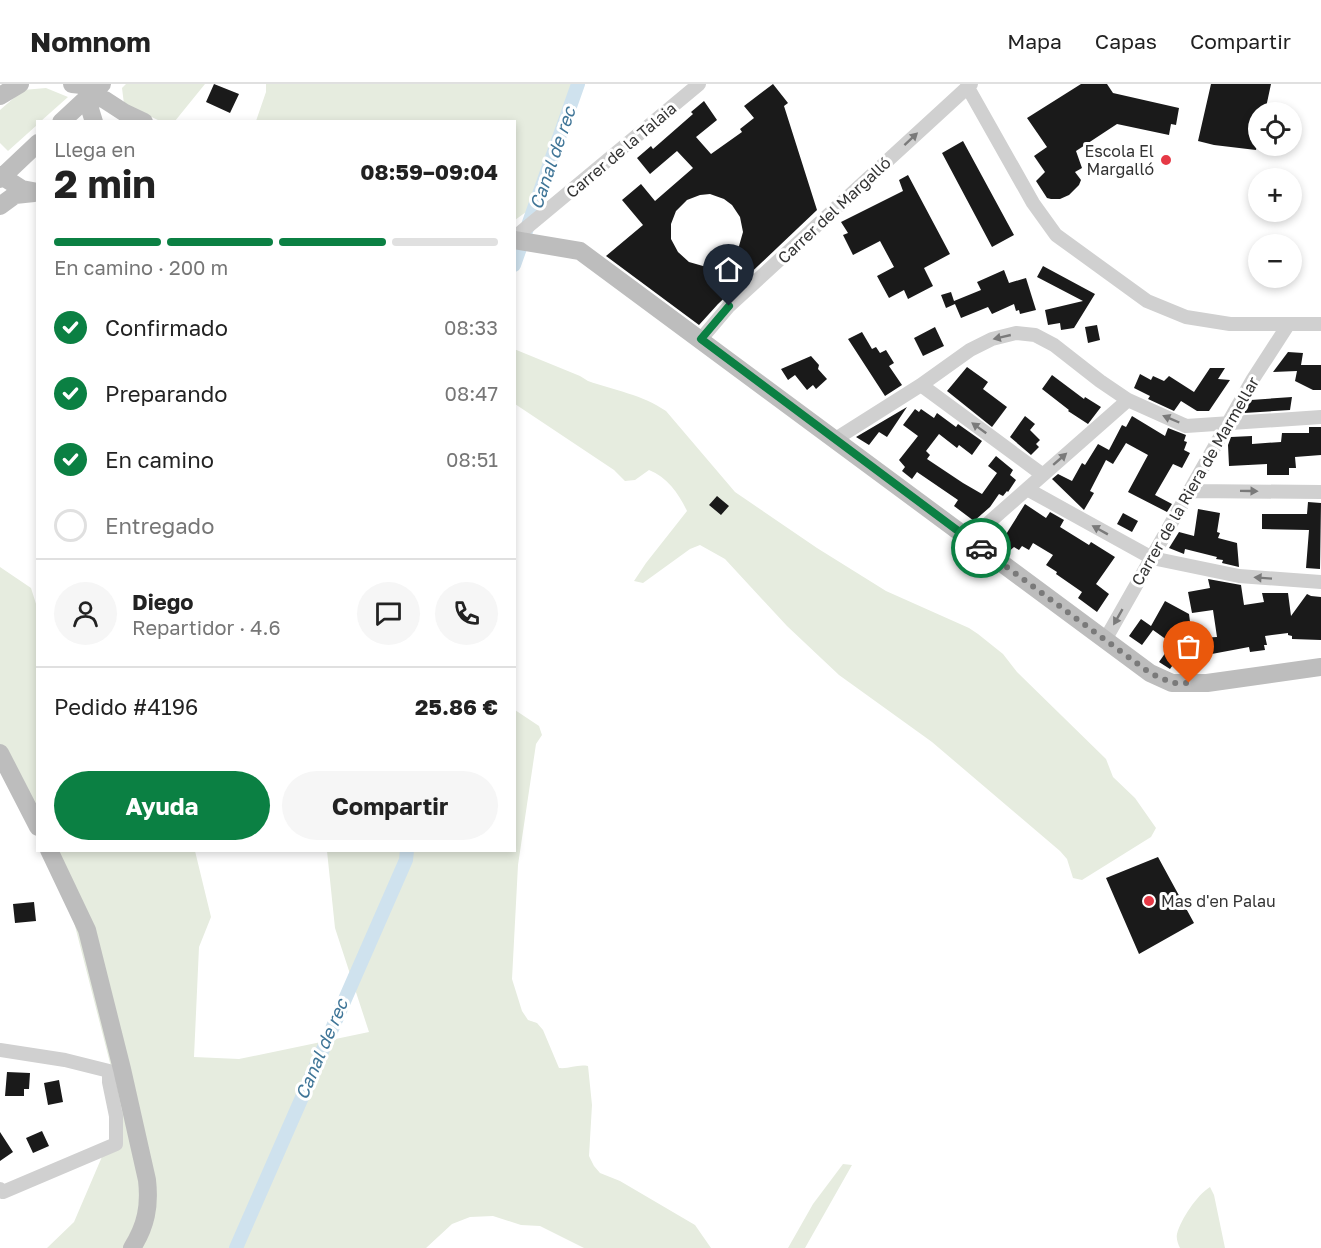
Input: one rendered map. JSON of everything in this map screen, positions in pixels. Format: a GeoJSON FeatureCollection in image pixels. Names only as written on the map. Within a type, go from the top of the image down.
{"type":"FeatureCollection","features":[{"type":"Feature","properties":{"kind":"street"},"geometry":{"type":"LineString","coordinates":[[0,96],[20,84]]}},
{"type":"Feature","properties":{"kind":"street"},"geometry":{"type":"LineString","coordinates":[[72,84],[96,89],[120,117]]}},
{"type":"Feature","properties":{"kind":"street","name":"Carrer de la Talaia"},"geometry":{"type":"LineString","coordinates":[[516,237],[699,84]]}},
{"type":"Feature","properties":{"kind":"street"},"geometry":{"type":"LineString","coordinates":[[969,85],[1033,203],[1056,235],[1147,301],[1186,316],[1230,324],[1321,324]]}},
{"type":"Feature","properties":{"kind":"street","name":"Carrer del Margalló"},"geometry":{"type":"LineString","coordinates":[[701,339],[729,306],[969,85]]}},
{"type":"Feature","properties":{"kind":"street"},"geometry":{"type":"LineString","coordinates":[[63,120],[96,89]]}},
{"type":"Feature","properties":{"kind":"street"},"geometry":{"type":"LineString","coordinates":[[93,120],[90,109],[96,89]]}},
{"type":"Feature","properties":{"kind":"street"},"geometry":{"type":"LineString","coordinates":[[36,145],[0,177],[22,189],[36,192]]}},
{"type":"Feature","properties":{"kind":"street"},"geometry":{"type":"LineString","coordinates":[[0,206],[15,195],[36,192]]}},
{"type":"Feature","properties":{"kind":"street"},"geometry":{"type":"LineString","coordinates":[[516,239],[580,251],[1150,673],[1172,683],[1207,684],[1321,667]]}},
{"type":"Feature","properties":{"kind":"street","name":"Carrer de la Riera de Marmellar"},"geometry":{"type":"LineString","coordinates":[[1105,640],[1228,422],[1288,325]]}},
{"type":"Feature","properties":{"kind":"street"},"geometry":{"type":"LineString","coordinates":[[834,440],[921,385],[970,350],[992,339],[1017,333],[1035,335],[1054,345],[1128,400],[1186,426],[1321,417]]}},
{"type":"Feature","properties":{"kind":"street"},"geometry":{"type":"LineString","coordinates":[[921,385],[1043,475]]}},
{"type":"Feature","properties":{"kind":"street"},"geometry":{"type":"LineString","coordinates":[[969,540],[1128,400]]}},
{"type":"Feature","properties":{"kind":"street"},"geometry":{"type":"LineString","coordinates":[[1027,489],[1152,558],[1239,576],[1321,582]]}},
{"type":"Feature","properties":{"kind":"street"},"geometry":{"type":"LineString","coordinates":[[1190,491],[1321,492]]}},
{"type":"Feature","properties":{"kind":"street"},"geometry":{"type":"LineString","coordinates":[[0,753],[36,823]]}},
{"type":"Feature","properties":{"kind":"street"},"geometry":{"type":"LineString","coordinates":[[50,852],[87,930],[116,1070],[149,1199],[146,1220],[132,1248]]}},
{"type":"Feature","properties":{"kind":"street"},"geometry":{"type":"LineString","coordinates":[[0,1050],[116,1070]]}},
{"type":"Feature","properties":{"kind":"street"},"geometry":{"type":"LineString","coordinates":[[0,1189],[3,1192],[116,1144],[116,1116],[109,1082],[116,1070]]}},
{"type":"Feature","properties":{"kind":"shaded area"},"geometry":{"type":"Polygon","coordinates":[[[126,84],[205,84],[176,120],[158,120],[124,104],[122,88],[126,84]]]}},
{"type":"Feature","properties":{"kind":"shaded area"},"geometry":{"type":"Polygon","coordinates":[[[266,84],[580,84],[544,199],[516,219],[516,120],[256,120],[266,92],[266,84]]]}},
{"type":"Feature","properties":{"kind":"shaded area"},"geometry":{"type":"Polygon","coordinates":[[[46,88],[68,97],[42,120],[36,120],[36,126],[8,151],[0,143],[0,110],[23,90],[46,88]]]}},
{"type":"Feature","properties":{"kind":"shaded area"},"geometry":{"type":"Polygon","coordinates":[[[516,350],[588,381],[657,405],[666,411],[735,492],[817,548],[886,591],[978,634],[1003,654],[1017,672],[1106,759],[1113,777],[1135,798],[1156,828],[1151,837],[1082,880],[1073,878],[1067,859],[1060,851],[932,742],[839,675],[787,626],[725,559],[700,545],[690,549],[643,583],[634,581],[687,511],[672,487],[655,473],[649,470],[635,480],[625,481],[614,470],[516,405],[516,350]]]}},
{"type":"Feature","properties":{"kind":"shaded area"},"geometry":{"type":"Polygon","coordinates":[[[0,567],[31,588],[36,604],[36,831],[0,769],[0,567]]]}},
{"type":"Feature","properties":{"kind":"shaded area"},"geometry":{"type":"Polygon","coordinates":[[[516,711],[539,726],[542,735],[536,744],[518,865],[512,979],[522,1011],[528,1020],[537,1023],[543,1030],[559,1068],[588,1066],[592,1105],[589,1156],[594,1166],[600,1173],[620,1181],[695,1225],[711,1248],[584,1248],[540,1226],[521,1225],[493,1216],[470,1217],[452,1224],[426,1248],[47,1248],[74,1222],[122,1110],[62,875],[48,852],[195,852],[211,917],[199,947],[194,1057],[239,1059],[369,1032],[335,928],[327,852],[516,852],[516,711]]]}},
{"type":"Feature","properties":{"kind":"shaded area"},"geometry":{"type":"Polygon","coordinates":[[[843,1164],[852,1165],[805,1248],[788,1248],[813,1204],[843,1164]]]}},
{"type":"Feature","properties":{"kind":"shaded area"},"geometry":{"type":"Polygon","coordinates":[[[1210,1187],[1214,1195],[1225,1248],[1180,1248],[1177,1236],[1182,1221],[1195,1201],[1210,1187]]]}},
{"type":"Feature","properties":{"kind":"building"},"geometry":{"type":"Polygon","coordinates":[[[214,84],[239,94],[230,113],[206,102],[214,84]]]}},
{"type":"Feature","properties":{"kind":"building"},"geometry":{"type":"Polygon","coordinates":[[[773,84],[788,103],[784,106],[817,210],[699,325],[606,256],[643,225],[622,200],[641,184],[655,201],[693,168],[677,151],[650,174],[637,158],[651,146],[653,149],[693,114],[691,112],[704,101],[717,120],[696,137],[711,154],[742,132],[740,129],[754,118],[744,106],[773,84]],[[710,194],[700,195],[687,200],[676,211],[671,224],[671,239],[678,252],[689,262],[703,266],[718,265],[731,258],[739,246],[743,232],[740,217],[732,205],[710,194]]]}},
{"type":"Feature","properties":{"kind":"building"},"geometry":{"type":"Polygon","coordinates":[[[1081,84],[1107,84],[1113,93],[1179,108],[1176,125],[1171,124],[1169,135],[1117,124],[1076,151],[1082,168],[1075,172],[1081,180],[1079,185],[1069,195],[1060,199],[1047,198],[1036,181],[1045,172],[1034,156],[1047,147],[1027,118],[1081,84]]]}},
{"type":"Feature","properties":{"kind":"building"},"geometry":{"type":"Polygon","coordinates":[[[1211,84],[1271,84],[1267,102],[1248,102],[1248,149],[1198,141],[1211,84]]]}},
{"type":"Feature","properties":{"kind":"building"},"geometry":{"type":"Polygon","coordinates":[[[963,141],[1014,235],[992,247],[942,153],[963,141]]]}},
{"type":"Feature","properties":{"kind":"building"},"geometry":{"type":"Polygon","coordinates":[[[908,175],[950,254],[924,268],[933,286],[908,299],[904,290],[889,298],[877,276],[894,267],[880,241],[853,255],[843,235],[848,233],[841,222],[903,191],[899,180],[908,175]]]}},
{"type":"Feature","properties":{"kind":"building"},"geometry":{"type":"Polygon","coordinates":[[[1043,266],[1095,294],[1074,328],[1061,330],[1060,323],[1048,325],[1045,310],[1083,301],[1037,277],[1043,266]]]}},
{"type":"Feature","properties":{"kind":"building"},"geometry":{"type":"Polygon","coordinates":[[[1004,270],[1009,283],[1026,278],[1036,310],[1020,314],[1019,310],[1016,311],[1014,304],[992,314],[988,307],[961,318],[955,304],[946,308],[941,295],[951,292],[954,301],[981,290],[977,282],[1004,270]]]}},
{"type":"Feature","properties":{"kind":"building"},"geometry":{"type":"Polygon","coordinates":[[[1097,325],[1100,340],[1088,343],[1085,327],[1097,325]]]}},
{"type":"Feature","properties":{"kind":"building"},"geometry":{"type":"Polygon","coordinates":[[[935,327],[944,346],[923,356],[914,338],[935,327]]]}},
{"type":"Feature","properties":{"kind":"building"},"geometry":{"type":"Polygon","coordinates":[[[862,332],[872,349],[876,347],[880,353],[886,350],[894,363],[889,366],[902,385],[885,396],[848,339],[862,332]]]}},
{"type":"Feature","properties":{"kind":"building"},"geometry":{"type":"Polygon","coordinates":[[[1288,352],[1303,353],[1301,365],[1321,365],[1321,390],[1313,390],[1295,381],[1297,371],[1273,372],[1288,352]]]}},
{"type":"Feature","properties":{"kind":"building"},"geometry":{"type":"Polygon","coordinates":[[[811,356],[827,379],[816,389],[813,385],[807,390],[795,375],[788,380],[781,369],[811,356]]]}},
{"type":"Feature","properties":{"kind":"building"},"geometry":{"type":"Polygon","coordinates":[[[967,367],[988,382],[983,389],[1007,407],[992,427],[947,391],[967,367]]]}},
{"type":"Feature","properties":{"kind":"building"},"geometry":{"type":"Polygon","coordinates":[[[1210,368],[1225,368],[1218,379],[1230,380],[1209,411],[1197,411],[1181,401],[1174,411],[1148,399],[1150,396],[1134,388],[1140,374],[1151,380],[1153,376],[1164,381],[1169,376],[1194,392],[1210,368]]]}},
{"type":"Feature","properties":{"kind":"building"},"geometry":{"type":"Polygon","coordinates":[[[1052,375],[1084,399],[1085,397],[1101,407],[1088,424],[1042,389],[1052,375]]]}},
{"type":"Feature","properties":{"kind":"building"},"geometry":{"type":"Polygon","coordinates":[[[1292,397],[1290,410],[1244,413],[1251,400],[1292,397]]]}},
{"type":"Feature","properties":{"kind":"building"},"geometry":{"type":"Polygon","coordinates":[[[907,407],[887,437],[879,432],[869,445],[856,437],[907,407]]]}},
{"type":"Feature","properties":{"kind":"building"},"geometry":{"type":"Polygon","coordinates":[[[915,409],[919,412],[921,409],[934,418],[937,413],[956,427],[958,424],[982,441],[972,455],[959,445],[957,448],[939,434],[926,451],[930,455],[927,459],[963,483],[982,494],[997,473],[988,466],[996,456],[1013,470],[1010,475],[1016,480],[1008,492],[1003,496],[999,494],[990,507],[974,521],[954,506],[958,500],[917,472],[912,479],[902,471],[905,467],[899,460],[918,436],[903,425],[915,409]]]}},
{"type":"Feature","properties":{"kind":"building"},"geometry":{"type":"Polygon","coordinates":[[[1025,416],[1035,424],[1030,430],[1040,440],[1036,444],[1039,447],[1031,455],[1010,437],[1025,416]]]}},
{"type":"Feature","properties":{"kind":"building"},"geometry":{"type":"Polygon","coordinates":[[[1132,416],[1165,436],[1168,428],[1186,435],[1184,441],[1187,442],[1184,450],[1190,453],[1182,468],[1173,464],[1155,495],[1172,504],[1167,512],[1128,492],[1148,455],[1126,443],[1113,464],[1106,460],[1090,491],[1094,493],[1084,510],[1052,479],[1058,474],[1072,481],[1082,463],[1085,465],[1098,444],[1109,450],[1122,425],[1126,427],[1132,416]]]}},
{"type":"Feature","properties":{"kind":"building"},"geometry":{"type":"Polygon","coordinates":[[[1309,427],[1321,427],[1321,455],[1295,457],[1296,468],[1289,468],[1289,475],[1267,475],[1267,464],[1229,466],[1228,445],[1231,437],[1252,436],[1252,444],[1281,442],[1282,433],[1309,433],[1309,427]]]}},
{"type":"Feature","properties":{"kind":"building"},"geometry":{"type":"Polygon","coordinates":[[[717,496],[729,506],[721,515],[709,505],[717,496]]]}},
{"type":"Feature","properties":{"kind":"building"},"geometry":{"type":"Polygon","coordinates":[[[1308,502],[1321,503],[1320,569],[1306,568],[1309,530],[1262,529],[1262,514],[1307,514],[1308,502]]]}},
{"type":"Feature","properties":{"kind":"building"},"geometry":{"type":"Polygon","coordinates":[[[1025,504],[1046,518],[1050,512],[1064,520],[1060,527],[1089,545],[1091,542],[1115,557],[1096,584],[1109,594],[1097,612],[1078,598],[1082,592],[1046,565],[1053,555],[1033,543],[1029,550],[1022,546],[1019,550],[1014,547],[1007,553],[998,547],[1025,504]]]}},
{"type":"Feature","properties":{"kind":"building"},"geometry":{"type":"Polygon","coordinates":[[[1198,509],[1220,513],[1218,538],[1237,543],[1239,567],[1222,563],[1223,560],[1216,559],[1217,557],[1185,549],[1184,554],[1169,548],[1179,532],[1194,536],[1198,509]]]}},
{"type":"Feature","properties":{"kind":"building"},"geometry":{"type":"Polygon","coordinates":[[[1123,513],[1138,521],[1132,532],[1117,524],[1123,513]]]}},
{"type":"Feature","properties":{"kind":"building"},"geometry":{"type":"Polygon","coordinates":[[[1208,579],[1241,585],[1244,605],[1264,602],[1262,593],[1288,593],[1291,616],[1307,594],[1321,597],[1321,640],[1292,639],[1288,633],[1265,636],[1267,645],[1264,645],[1265,650],[1250,652],[1249,647],[1201,656],[1200,638],[1217,637],[1213,610],[1192,613],[1188,592],[1210,588],[1208,579]]]}},
{"type":"Feature","properties":{"kind":"building"},"geometry":{"type":"Polygon","coordinates":[[[1165,601],[1189,614],[1193,645],[1180,623],[1167,640],[1153,630],[1142,645],[1129,636],[1141,619],[1151,626],[1165,601]]]}},
{"type":"Feature","properties":{"kind":"building"},"geometry":{"type":"Polygon","coordinates":[[[1166,652],[1177,659],[1170,669],[1159,662],[1166,652]]]}},
{"type":"Feature","properties":{"kind":"building","name":"Mas d'en Palau"},"geometry":{"type":"Polygon","coordinates":[[[1158,857],[1194,923],[1139,954],[1106,878],[1158,857]]]}},
{"type":"Feature","properties":{"kind":"building"},"geometry":{"type":"Polygon","coordinates":[[[34,902],[36,921],[15,923],[13,904],[34,902]]]}},
{"type":"Feature","properties":{"kind":"building"},"geometry":{"type":"Polygon","coordinates":[[[7,1072],[30,1073],[29,1089],[24,1089],[24,1096],[5,1096],[7,1072]]]}},
{"type":"Feature","properties":{"kind":"building"},"geometry":{"type":"Polygon","coordinates":[[[59,1080],[63,1102],[48,1105],[44,1083],[59,1080]]]}},
{"type":"Feature","properties":{"kind":"building"},"geometry":{"type":"Polygon","coordinates":[[[42,1131],[49,1146],[33,1153],[26,1138],[42,1131]]]}},
{"type":"Feature","properties":{"kind":"building"},"geometry":{"type":"Polygon","coordinates":[[[0,1132],[13,1152],[0,1161],[0,1132]]]}},
{"type":"Feature","properties":{"kind":"waterway","name":"Canal de rec"},"geometry":{"type":"LineString","coordinates":[[516,259],[578,84]]}},
{"type":"Feature","properties":{"kind":"waterway","name":"Canal de rec"},"geometry":{"type":"LineString","coordinates":[[236,1248],[406,860],[407,852]]}},
{"type":"Feature","properties":{"kind":"way so far"},"geometry":{"type":"LineString","coordinates":[[981,548],[1150,673],[1172,683],[1189,683]]}},
{"type":"Feature","properties":{"kind":"place","name":"Escola El Margalló"},"geometry":{"type":"Point","coordinates":[1166,160]}},
{"type":"Feature","properties":{"kind":"place","name":"Mas d'en Palau"},"geometry":{"type":"Point","coordinates":[1149,901]}},
{"type":"Feature","properties":{"kind":"route"},"geometry":{"type":"LineString","coordinates":[[729,306],[701,339],[981,548]]}}]}
